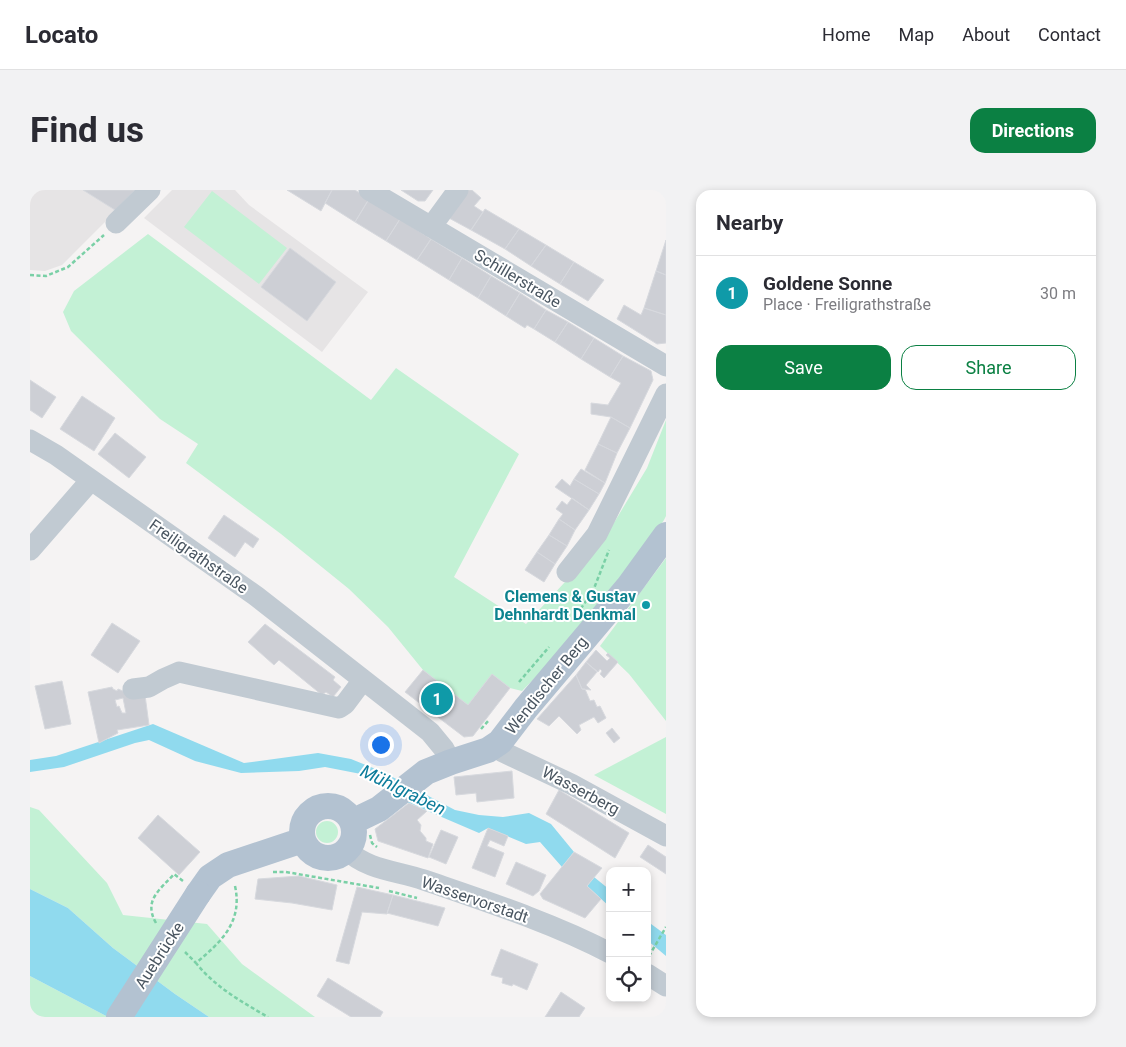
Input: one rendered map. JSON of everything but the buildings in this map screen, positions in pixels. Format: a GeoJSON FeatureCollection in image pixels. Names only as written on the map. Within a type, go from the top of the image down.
{"type":"FeatureCollection","features":[{"type":"Feature","properties":{"kind":"main road","name":"Wendischer Berg"},"geometry":{"type":"LineString","coordinates":[[361,828],[372,813],[426,772],[478,754],[496,745],[630,586],[666,535]]}},
{"type":"Feature","properties":{"kind":"main road"},"geometry":{"type":"LineString","coordinates":[[323,807],[332,807],[340,810],[361,828],[353,835],[347,850],[339,856],[324,858],[311,852],[303,840],[302,831],[308,815],[323,807]]}},
{"type":"Feature","properties":{"kind":"main road"},"geometry":{"type":"LineString","coordinates":[[228,865],[303,840]]}},
{"type":"Feature","properties":{"kind":"main road","name":"Auebrücke"},"geometry":{"type":"LineString","coordinates":[[119,1017],[210,877],[228,865]]}},
{"type":"Feature","properties":{"kind":"street"},"geometry":{"type":"LineString","coordinates":[[116,223],[150,190]]}},
{"type":"Feature","properties":{"kind":"street","name":"Schillerstraße"},"geometry":{"type":"LineString","coordinates":[[370,190],[666,366]]}},
{"type":"Feature","properties":{"kind":"street"},"geometry":{"type":"LineString","coordinates":[[431,227],[458,190]]}},
{"type":"Feature","properties":{"kind":"street"},"geometry":{"type":"LineString","coordinates":[[567,572],[597,534],[666,394]]}},
{"type":"Feature","properties":{"kind":"street","name":"Freiligrathstraße"},"geometry":{"type":"LineString","coordinates":[[30,440],[92,480],[256,596],[430,732],[451,762]]}},
{"type":"Feature","properties":{"kind":"street"},"geometry":{"type":"LineString","coordinates":[[30,550],[92,480]]}},
{"type":"Feature","properties":{"kind":"street"},"geometry":{"type":"LineString","coordinates":[[133,689],[149,688],[179,672],[338,708],[345,704],[363,680]]}},
{"type":"Feature","properties":{"kind":"street","name":"Wasserberg"},"geometry":{"type":"LineString","coordinates":[[496,745],[503,752],[571,784],[666,836]]}},
{"type":"Feature","properties":{"kind":"street","name":"Wasservorstadt"},"geometry":{"type":"LineString","coordinates":[[347,850],[354,857],[369,865],[423,880],[532,919],[570,934],[606,952]]}},
{"type":"Feature","properties":{"kind":"street"},"geometry":{"type":"LineString","coordinates":[[651,977],[666,986]]}},
{"type":"Feature","properties":{"kind":"path"},"geometry":{"type":"LineString","coordinates":[[30,275],[46,276],[68,267],[116,223]]}},
{"type":"Feature","properties":{"kind":"path"},"geometry":{"type":"LineString","coordinates":[[573,620],[593,591],[609,549]]}},
{"type":"Feature","properties":{"kind":"path"},"geometry":{"type":"LineString","coordinates":[[514,688],[535,661],[555,641]]}},
{"type":"Feature","properties":{"kind":"path"},"geometry":{"type":"LineString","coordinates":[[361,828],[372,843],[381,849]]}},
{"type":"Feature","properties":{"kind":"path"},"geometry":{"type":"LineString","coordinates":[[228,865],[236,888],[237,899],[234,918],[224,938],[196,963],[232,996],[268,1017]]}},
{"type":"Feature","properties":{"kind":"path"},"geometry":{"type":"LineString","coordinates":[[286,867],[286,872]]}},
{"type":"Feature","properties":{"kind":"path"},"geometry":{"type":"LineString","coordinates":[[268,872],[286,872],[379,888]]}},
{"type":"Feature","properties":{"kind":"path"},"geometry":{"type":"LineString","coordinates":[[389,891],[417,898]]}},
{"type":"Feature","properties":{"kind":"path"},"geometry":{"type":"LineString","coordinates":[[648,957],[666,927]]}},
{"type":"Feature","properties":{"kind":"shaded area"},"geometry":{"type":"Polygon","coordinates":[[[30,190],[137,190],[62,265],[45,271],[30,270],[30,190]]]}},
{"type":"Feature","properties":{"kind":"shaded area"},"geometry":{"type":"Polygon","coordinates":[[[172,190],[235,190],[249,205],[368,292],[322,352],[144,218],[172,190]]]}},
{"type":"Feature","properties":{"kind":"green space"},"geometry":{"type":"Polygon","coordinates":[[[212,191],[287,248],[259,284],[184,227],[212,191]]]}},
{"type":"Feature","properties":{"kind":"green space"},"geometry":{"type":"Polygon","coordinates":[[[148,234],[371,400],[396,368],[519,454],[454,577],[526,624],[603,541],[647,468],[666,420],[666,516],[664,520],[624,580],[572,640],[522,691],[510,688],[492,674],[468,705],[423,670],[388,627],[349,589],[281,534],[186,463],[198,444],[160,419],[71,331],[63,312],[74,291],[148,234]]]}},
{"type":"Feature","properties":{"kind":"green space"},"geometry":{"type":"Polygon","coordinates":[[[666,558],[666,721],[629,674],[600,646],[666,558]]]}},
{"type":"Feature","properties":{"kind":"green space"},"geometry":{"type":"Polygon","coordinates":[[[666,737],[666,814],[594,775],[666,737]]]}},
{"type":"Feature","properties":{"kind":"green space"},"geometry":{"type":"Polygon","coordinates":[[[30,807],[39,810],[107,883],[123,915],[207,924],[242,964],[315,1017],[209,1017],[113,948],[68,908],[30,889],[30,807]]]}},
{"type":"Feature","properties":{"kind":"green space"},"geometry":{"type":"Polygon","coordinates":[[[327,821],[335,824],[338,832],[335,840],[327,843],[319,840],[316,832],[319,824],[327,821]]]}},
{"type":"Feature","properties":{"kind":"green space"},"geometry":{"type":"Polygon","coordinates":[[[30,976],[108,1017],[30,1017],[30,976]]]}},
{"type":"Feature","properties":{"kind":"water","name":"Mühlgraben"},"geometry":{"type":"Polygon","coordinates":[[[153,724],[244,763],[318,753],[351,759],[383,772],[455,810],[503,817],[529,813],[551,824],[574,852],[562,867],[540,842],[526,844],[488,828],[479,833],[409,803],[361,774],[325,767],[299,771],[241,773],[195,761],[149,740],[64,767],[30,772],[30,760],[56,756],[153,724]]]}},
{"type":"Feature","properties":{"kind":"water"},"geometry":{"type":"Polygon","coordinates":[[[594,877],[606,887],[606,903],[587,886],[594,877]]]}},
{"type":"Feature","properties":{"kind":"water"},"geometry":{"type":"Polygon","coordinates":[[[30,889],[68,908],[113,948],[209,1017],[108,1017],[30,976],[30,889]]]}},
{"type":"Feature","properties":{"kind":"water"},"geometry":{"type":"Polygon","coordinates":[[[651,924],[666,935],[666,956],[651,943],[651,924]]]}},
{"type":"Feature","properties":{"kind":"place","name":"Clemens & Gustav Dehnhardt Denkmal"},"geometry":{"type":"Point","coordinates":[646,605]}},
{"type":"Feature","properties":{"kind":"place","name":"Goldene Sonne"},"geometry":{"type":"Point","coordinates":[437,699]}}]}
